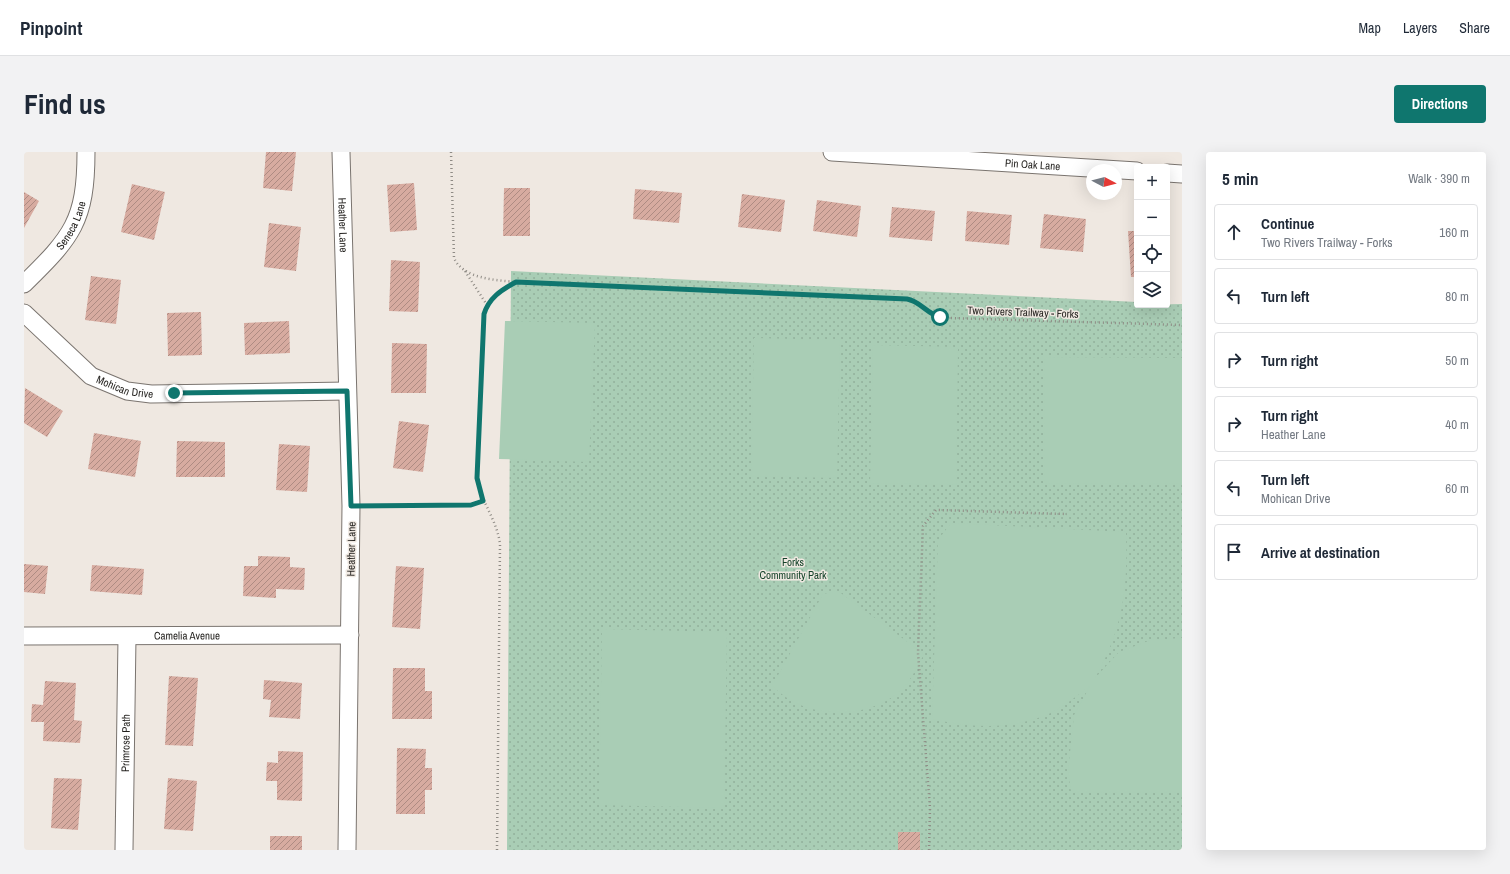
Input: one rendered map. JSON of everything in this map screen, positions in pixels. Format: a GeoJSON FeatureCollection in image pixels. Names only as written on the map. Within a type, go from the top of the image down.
{"type":"FeatureCollection","features":[{"type":"Feature","properties":{"kind":"street","name":"Seneca Lane"},"geometry":{"type":"LineString","coordinates":[[24,284],[58,250],[76,222],[83,203],[86,176],[86,152]]}},
{"type":"Feature","properties":{"kind":"street","name":"Heather Lane"},"geometry":{"type":"LineString","coordinates":[[341,152],[351,506],[347,850]]}},
{"type":"Feature","properties":{"kind":"street","name":"Pin Oak Lane"},"geometry":{"type":"LineString","coordinates":[[832,152],[976,156],[1134,171]]}},
{"type":"Feature","properties":{"kind":"street"},"geometry":{"type":"LineString","coordinates":[[1170,173],[1182,174]]}},
{"type":"Feature","properties":{"kind":"street","name":"Mohican Drive"},"geometry":{"type":"LineString","coordinates":[[24,313],[91,376],[127,391],[152,394],[347,391]]}},
{"type":"Feature","properties":{"kind":"street","name":"Camelia Avenue"},"geometry":{"type":"LineString","coordinates":[[24,636],[127,637],[350,635]]}},
{"type":"Feature","properties":{"kind":"street","name":"Primrose Path"},"geometry":{"type":"LineString","coordinates":[[124,850],[127,637]]}},
{"type":"Feature","properties":{"kind":"path"},"geometry":{"type":"LineString","coordinates":[[452,152],[453,254],[456,262],[465,271],[487,305]]}},
{"type":"Feature","properties":{"kind":"path","name":"Two Rivers Trailway - Forks"},"geometry":{"type":"LineString","coordinates":[[465,271],[487,278],[516,282],[907,299],[916,302],[936,316],[949,318],[1182,325]]}},
{"type":"Feature","properties":{"kind":"path"},"geometry":{"type":"LineString","coordinates":[[497,850],[500,544],[494,522],[483,501],[477,478],[482,329],[487,305],[502,290],[516,282]]}},
{"type":"Feature","properties":{"kind":"path"},"geometry":{"type":"LineString","coordinates":[[351,506],[471,505],[483,501]]}},
{"type":"Feature","properties":{"kind":"path"},"geometry":{"type":"LineString","coordinates":[[929,850],[930,808],[918,653],[923,526],[936,510],[1067,514]]}},
{"type":"Feature","properties":{"kind":"green space","name":"Forks Community Park"},"geometry":{"type":"Polygon","coordinates":[[[511,271],[1134,302],[1134,308],[1170,308],[1170,304],[1182,304],[1182,850],[507,850],[511,271]]]}},
{"type":"Feature","properties":{"kind":"green space"},"geometry":{"type":"Polygon","coordinates":[[[505,321],[595,323],[589,462],[499,459],[505,321]]]}},
{"type":"Feature","properties":{"kind":"green space"},"geometry":{"type":"Polygon","coordinates":[[[754,338],[840,340],[837,478],[751,476],[754,338]]]}},
{"type":"Feature","properties":{"kind":"green space"},"geometry":{"type":"Polygon","coordinates":[[[873,345],[958,347],[956,485],[870,483],[873,345]]]}},
{"type":"Feature","properties":{"kind":"green space"},"geometry":{"type":"Polygon","coordinates":[[[1045,357],[1182,358],[1182,484],[1044,483],[1045,357]]]}},
{"type":"Feature","properties":{"kind":"green space"},"geometry":{"type":"Polygon","coordinates":[[[951,523],[1126,532],[1126,572],[1122,608],[1112,642],[1095,678],[1119,652],[1151,640],[1182,638],[1182,793],[1071,792],[1068,771],[1074,715],[1090,686],[1067,703],[1048,714],[1014,724],[986,726],[959,724],[932,719],[938,540],[951,523]]]}},
{"type":"Feature","properties":{"kind":"green space"},"geometry":{"type":"Polygon","coordinates":[[[838,591],[924,654],[909,680],[903,688],[892,697],[865,709],[850,712],[835,712],[805,707],[792,701],[772,686],[823,594],[838,591]]]}},
{"type":"Feature","properties":{"kind":"green space"},"geometry":{"type":"Polygon","coordinates":[[[602,629],[727,632],[724,808],[599,805],[602,629]]]}},
{"type":"Feature","properties":{"kind":"building"},"geometry":{"type":"Polygon","coordinates":[[[266,152],[296,152],[292,191],[263,188],[266,152]]]}},
{"type":"Feature","properties":{"kind":"building"},"geometry":{"type":"Polygon","coordinates":[[[414,183],[417,230],[390,232],[387,185],[414,183]]]}},
{"type":"Feature","properties":{"kind":"building"},"geometry":{"type":"Polygon","coordinates":[[[132,184],[165,192],[154,240],[121,232],[132,184]]]}},
{"type":"Feature","properties":{"kind":"building"},"geometry":{"type":"Polygon","coordinates":[[[504,188],[530,188],[530,236],[503,236],[504,188]]]}},
{"type":"Feature","properties":{"kind":"building"},"geometry":{"type":"Polygon","coordinates":[[[635,189],[682,193],[679,223],[633,219],[635,189]]]}},
{"type":"Feature","properties":{"kind":"building"},"geometry":{"type":"Polygon","coordinates":[[[24,192],[39,201],[24,228],[24,192]]]}},
{"type":"Feature","properties":{"kind":"building"},"geometry":{"type":"Polygon","coordinates":[[[742,194],[785,200],[781,232],[738,227],[742,194]]]}},
{"type":"Feature","properties":{"kind":"building"},"geometry":{"type":"Polygon","coordinates":[[[817,200],[861,206],[857,237],[813,231],[817,200]]]}},
{"type":"Feature","properties":{"kind":"building"},"geometry":{"type":"Polygon","coordinates":[[[892,207],[935,211],[932,241],[889,237],[892,207]]]}},
{"type":"Feature","properties":{"kind":"building"},"geometry":{"type":"Polygon","coordinates":[[[967,211],[1012,215],[1009,245],[965,241],[967,211]]]}},
{"type":"Feature","properties":{"kind":"building"},"geometry":{"type":"Polygon","coordinates":[[[1044,214],[1086,219],[1083,252],[1040,248],[1044,214]]]}},
{"type":"Feature","properties":{"kind":"building"},"geometry":{"type":"Polygon","coordinates":[[[269,223],[301,227],[296,271],[264,267],[269,223]]]}},
{"type":"Feature","properties":{"kind":"building"},"geometry":{"type":"Polygon","coordinates":[[[1128,231],[1134,231],[1134,277],[1131,277],[1128,231]]]}},
{"type":"Feature","properties":{"kind":"building"},"geometry":{"type":"Polygon","coordinates":[[[391,260],[420,262],[418,312],[389,311],[391,260]]]}},
{"type":"Feature","properties":{"kind":"building"},"geometry":{"type":"Polygon","coordinates":[[[91,276],[121,280],[116,324],[85,320],[91,276]]]}},
{"type":"Feature","properties":{"kind":"building"},"geometry":{"type":"Polygon","coordinates":[[[201,312],[202,355],[168,356],[167,313],[201,312]]]}},
{"type":"Feature","properties":{"kind":"building"},"geometry":{"type":"Polygon","coordinates":[[[289,321],[290,353],[245,355],[244,323],[289,321]]]}},
{"type":"Feature","properties":{"kind":"building"},"geometry":{"type":"Polygon","coordinates":[[[392,343],[427,344],[426,393],[391,393],[392,343]]]}},
{"type":"Feature","properties":{"kind":"building"},"geometry":{"type":"Polygon","coordinates":[[[25,388],[63,411],[47,437],[24,423],[25,388]]]}},
{"type":"Feature","properties":{"kind":"building"},"geometry":{"type":"Polygon","coordinates":[[[399,421],[429,425],[423,472],[393,468],[399,421]]]}},
{"type":"Feature","properties":{"kind":"building"},"geometry":{"type":"Polygon","coordinates":[[[94,433],[141,441],[135,477],[88,469],[94,433]]]}},
{"type":"Feature","properties":{"kind":"building"},"geometry":{"type":"Polygon","coordinates":[[[177,441],[225,442],[225,477],[176,477],[177,441]]]}},
{"type":"Feature","properties":{"kind":"building"},"geometry":{"type":"Polygon","coordinates":[[[279,444],[310,446],[307,492],[276,490],[279,444]]]}},
{"type":"Feature","properties":{"kind":"building"},"geometry":{"type":"Polygon","coordinates":[[[258,556],[290,557],[290,567],[305,568],[304,590],[276,589],[276,598],[243,596],[244,566],[258,566],[258,556]]]}},
{"type":"Feature","properties":{"kind":"building"},"geometry":{"type":"Polygon","coordinates":[[[24,564],[48,566],[45,594],[24,592],[24,564]]]}},
{"type":"Feature","properties":{"kind":"building"},"geometry":{"type":"Polygon","coordinates":[[[92,565],[144,569],[142,595],[90,591],[92,565]]]}},
{"type":"Feature","properties":{"kind":"building"},"geometry":{"type":"Polygon","coordinates":[[[396,566],[424,568],[420,629],[392,627],[396,566]]]}},
{"type":"Feature","properties":{"kind":"building"},"geometry":{"type":"Polygon","coordinates":[[[393,668],[425,668],[425,691],[432,691],[432,719],[392,719],[393,668]]]}},
{"type":"Feature","properties":{"kind":"building"},"geometry":{"type":"Polygon","coordinates":[[[169,676],[198,678],[193,746],[165,745],[169,676]]]}},
{"type":"Feature","properties":{"kind":"building"},"geometry":{"type":"Polygon","coordinates":[[[264,680],[302,683],[300,719],[269,717],[271,700],[263,699],[264,680]]]}},
{"type":"Feature","properties":{"kind":"building"},"geometry":{"type":"Polygon","coordinates":[[[45,681],[76,683],[74,720],[82,721],[80,743],[43,741],[44,722],[31,722],[32,704],[43,705],[45,681]]]}},
{"type":"Feature","properties":{"kind":"building"},"geometry":{"type":"Polygon","coordinates":[[[397,748],[426,749],[425,768],[432,768],[432,790],[425,790],[425,814],[396,814],[397,748]]]}},
{"type":"Feature","properties":{"kind":"building"},"geometry":{"type":"Polygon","coordinates":[[[278,751],[303,752],[302,801],[277,800],[277,781],[266,781],[267,762],[278,763],[278,751]]]}},
{"type":"Feature","properties":{"kind":"building"},"geometry":{"type":"Polygon","coordinates":[[[54,778],[82,779],[78,830],[51,828],[54,778]]]}},
{"type":"Feature","properties":{"kind":"building"},"geometry":{"type":"Polygon","coordinates":[[[168,778],[197,781],[193,831],[164,829],[168,778]]]}},
{"type":"Feature","properties":{"kind":"building"},"geometry":{"type":"Polygon","coordinates":[[[898,832],[920,832],[920,850],[898,850],[898,832]]]}},
{"type":"Feature","properties":{"kind":"building"},"geometry":{"type":"Polygon","coordinates":[[[270,836],[302,836],[302,850],[270,850],[270,836]]]}},
{"type":"Feature","properties":{"kind":"route"},"geometry":{"type":"LineString","coordinates":[[174,393],[347,391],[351,506],[471,505],[483,501],[477,478],[482,329],[484,314],[487,305],[493,298],[502,290],[516,282],[907,299],[916,302],[936,316],[940,317]]}}]}
